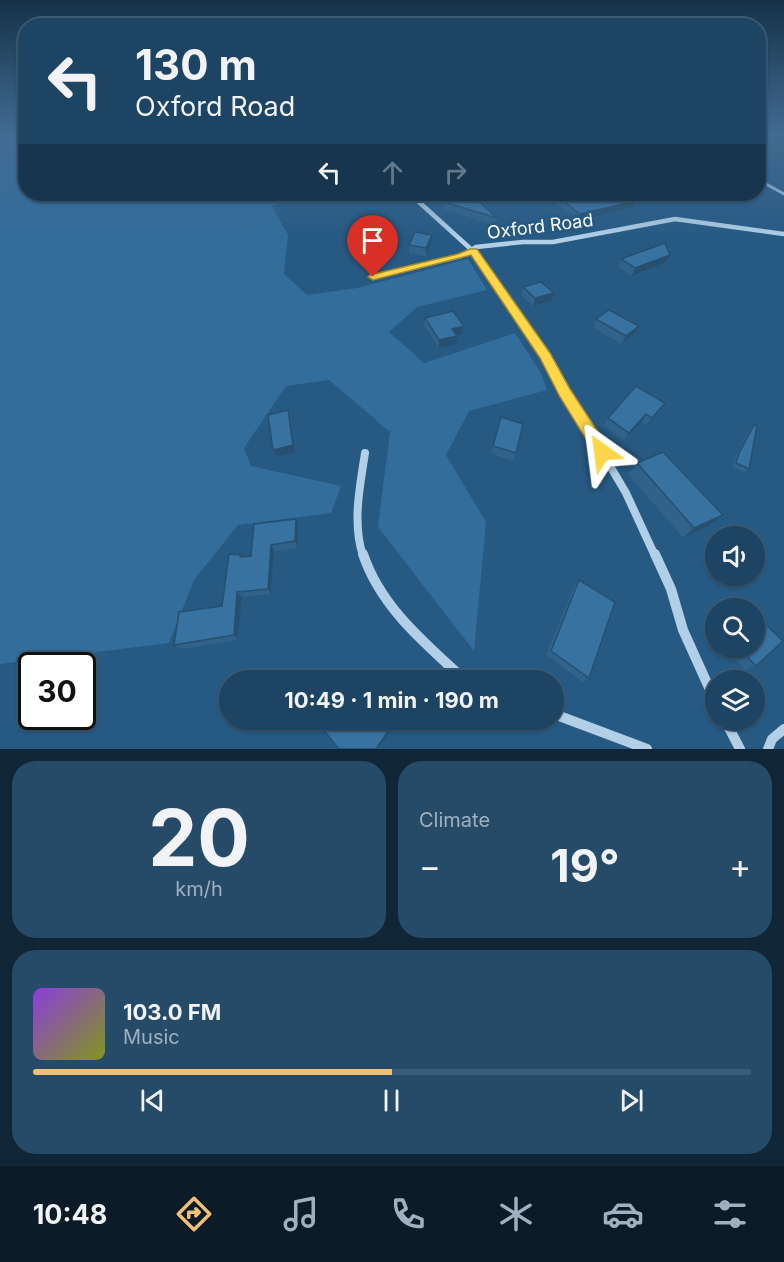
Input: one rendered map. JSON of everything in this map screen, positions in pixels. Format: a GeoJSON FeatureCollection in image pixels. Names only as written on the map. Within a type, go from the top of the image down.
{"type":"FeatureCollection","features":[{"type":"Feature","properties":{"kind":"street"},"geometry":{"type":"LineString","coordinates":[[766,184],[784,194]]}},
{"type":"Feature","properties":{"kind":"street"},"geometry":{"type":"LineString","coordinates":[[418,201],[473,251],[546,357],[626,493],[671,589],[683,630],[705,679]]}},
{"type":"Feature","properties":{"kind":"street","name":"Oxford Road"},"geometry":{"type":"LineString","coordinates":[[373,277],[461,256],[473,251],[476,247],[523,242],[553,242],[675,219],[784,234]]}},
{"type":"Feature","properties":{"kind":"street"},"geometry":{"type":"LineString","coordinates":[[364,453],[358,500],[362,549],[383,599],[455,670]]}},
{"type":"Feature","properties":{"kind":"street"},"geometry":{"type":"LineString","coordinates":[[564,718],[647,749]]}},
{"type":"Feature","properties":{"kind":"street"},"geometry":{"type":"LineString","coordinates":[[768,749],[772,739],[784,729]]}},
{"type":"Feature","properties":{"kind":"street"},"geometry":{"type":"LineString","coordinates":[[730,730],[740,749]]}},
{"type":"Feature","properties":{"kind":"shaded area"},"geometry":{"type":"Polygon","coordinates":[[[0,169],[18,169],[18,201],[285,201],[272,206],[288,235],[284,274],[307,295],[357,288],[468,259],[487,290],[417,307],[389,332],[424,363],[515,333],[541,373],[547,390],[469,411],[446,455],[486,522],[474,651],[378,527],[390,432],[329,380],[286,386],[244,448],[251,466],[341,486],[331,513],[238,525],[194,580],[169,643],[96,652],[18,652],[18,662],[0,664],[0,169]]]}},
{"type":"Feature","properties":{"kind":"building"},"geometry":{"type":"Polygon","coordinates":[[[478,201],[497,218],[444,202],[478,201]]]}},
{"type":"Feature","properties":{"kind":"building"},"geometry":{"type":"Polygon","coordinates":[[[563,201],[636,201],[580,214],[563,201]]]}},
{"type":"Feature","properties":{"kind":"building"},"geometry":{"type":"Polygon","coordinates":[[[415,232],[432,235],[426,248],[409,245],[415,232]]]}},
{"type":"Feature","properties":{"kind":"building"},"geometry":{"type":"Polygon","coordinates":[[[665,243],[670,255],[635,268],[621,259],[665,243]]]}},
{"type":"Feature","properties":{"kind":"building"},"geometry":{"type":"Polygon","coordinates":[[[541,282],[554,293],[535,298],[523,287],[541,282]]]}},
{"type":"Feature","properties":{"kind":"building"},"geometry":{"type":"Polygon","coordinates":[[[609,310],[639,326],[626,336],[596,319],[609,310]]]}},
{"type":"Feature","properties":{"kind":"building"},"geometry":{"type":"Polygon","coordinates":[[[453,311],[464,326],[452,329],[457,336],[439,340],[425,318],[453,311]]]}},
{"type":"Feature","properties":{"kind":"building"},"geometry":{"type":"Polygon","coordinates":[[[636,386],[665,403],[652,418],[646,414],[629,433],[608,418],[636,386]]]}},
{"type":"Feature","properties":{"kind":"building"},"geometry":{"type":"Polygon","coordinates":[[[288,410],[293,445],[273,450],[268,415],[288,410]]]}},
{"type":"Feature","properties":{"kind":"building"},"geometry":{"type":"Polygon","coordinates":[[[501,417],[523,424],[516,453],[493,446],[501,417]]]}},
{"type":"Feature","properties":{"kind":"building"},"geometry":{"type":"Polygon","coordinates":[[[754,425],[757,426],[749,469],[736,463],[754,425]]]}},
{"type":"Feature","properties":{"kind":"building"},"geometry":{"type":"Polygon","coordinates":[[[663,452],[723,515],[694,528],[637,463],[663,452]]]}},
{"type":"Feature","properties":{"kind":"building"},"geometry":{"type":"Polygon","coordinates":[[[296,519],[295,541],[271,545],[268,589],[237,592],[234,635],[174,645],[179,612],[222,606],[229,554],[241,555],[240,557],[251,556],[254,524],[296,519]]]}},
{"type":"Feature","properties":{"kind":"building"},"geometry":{"type":"Polygon","coordinates":[[[579,580],[615,602],[589,678],[551,651],[579,580]]]}},
{"type":"Feature","properties":{"kind":"building"},"geometry":{"type":"Polygon","coordinates":[[[765,624],[783,641],[765,658],[765,624]]]}},
{"type":"Feature","properties":{"kind":"building"},"geometry":{"type":"Polygon","coordinates":[[[748,658],[765,658],[756,666],[748,658]]]}},
{"type":"Feature","properties":{"kind":"building"},"geometry":{"type":"Polygon","coordinates":[[[326,730],[389,730],[376,749],[339,749],[325,732],[326,730]]]}},
{"type":"Feature","properties":{"kind":"route"},"geometry":{"type":"LineString","coordinates":[[373,277],[461,256],[473,251],[546,357],[565,393],[602,452]]}}]}
